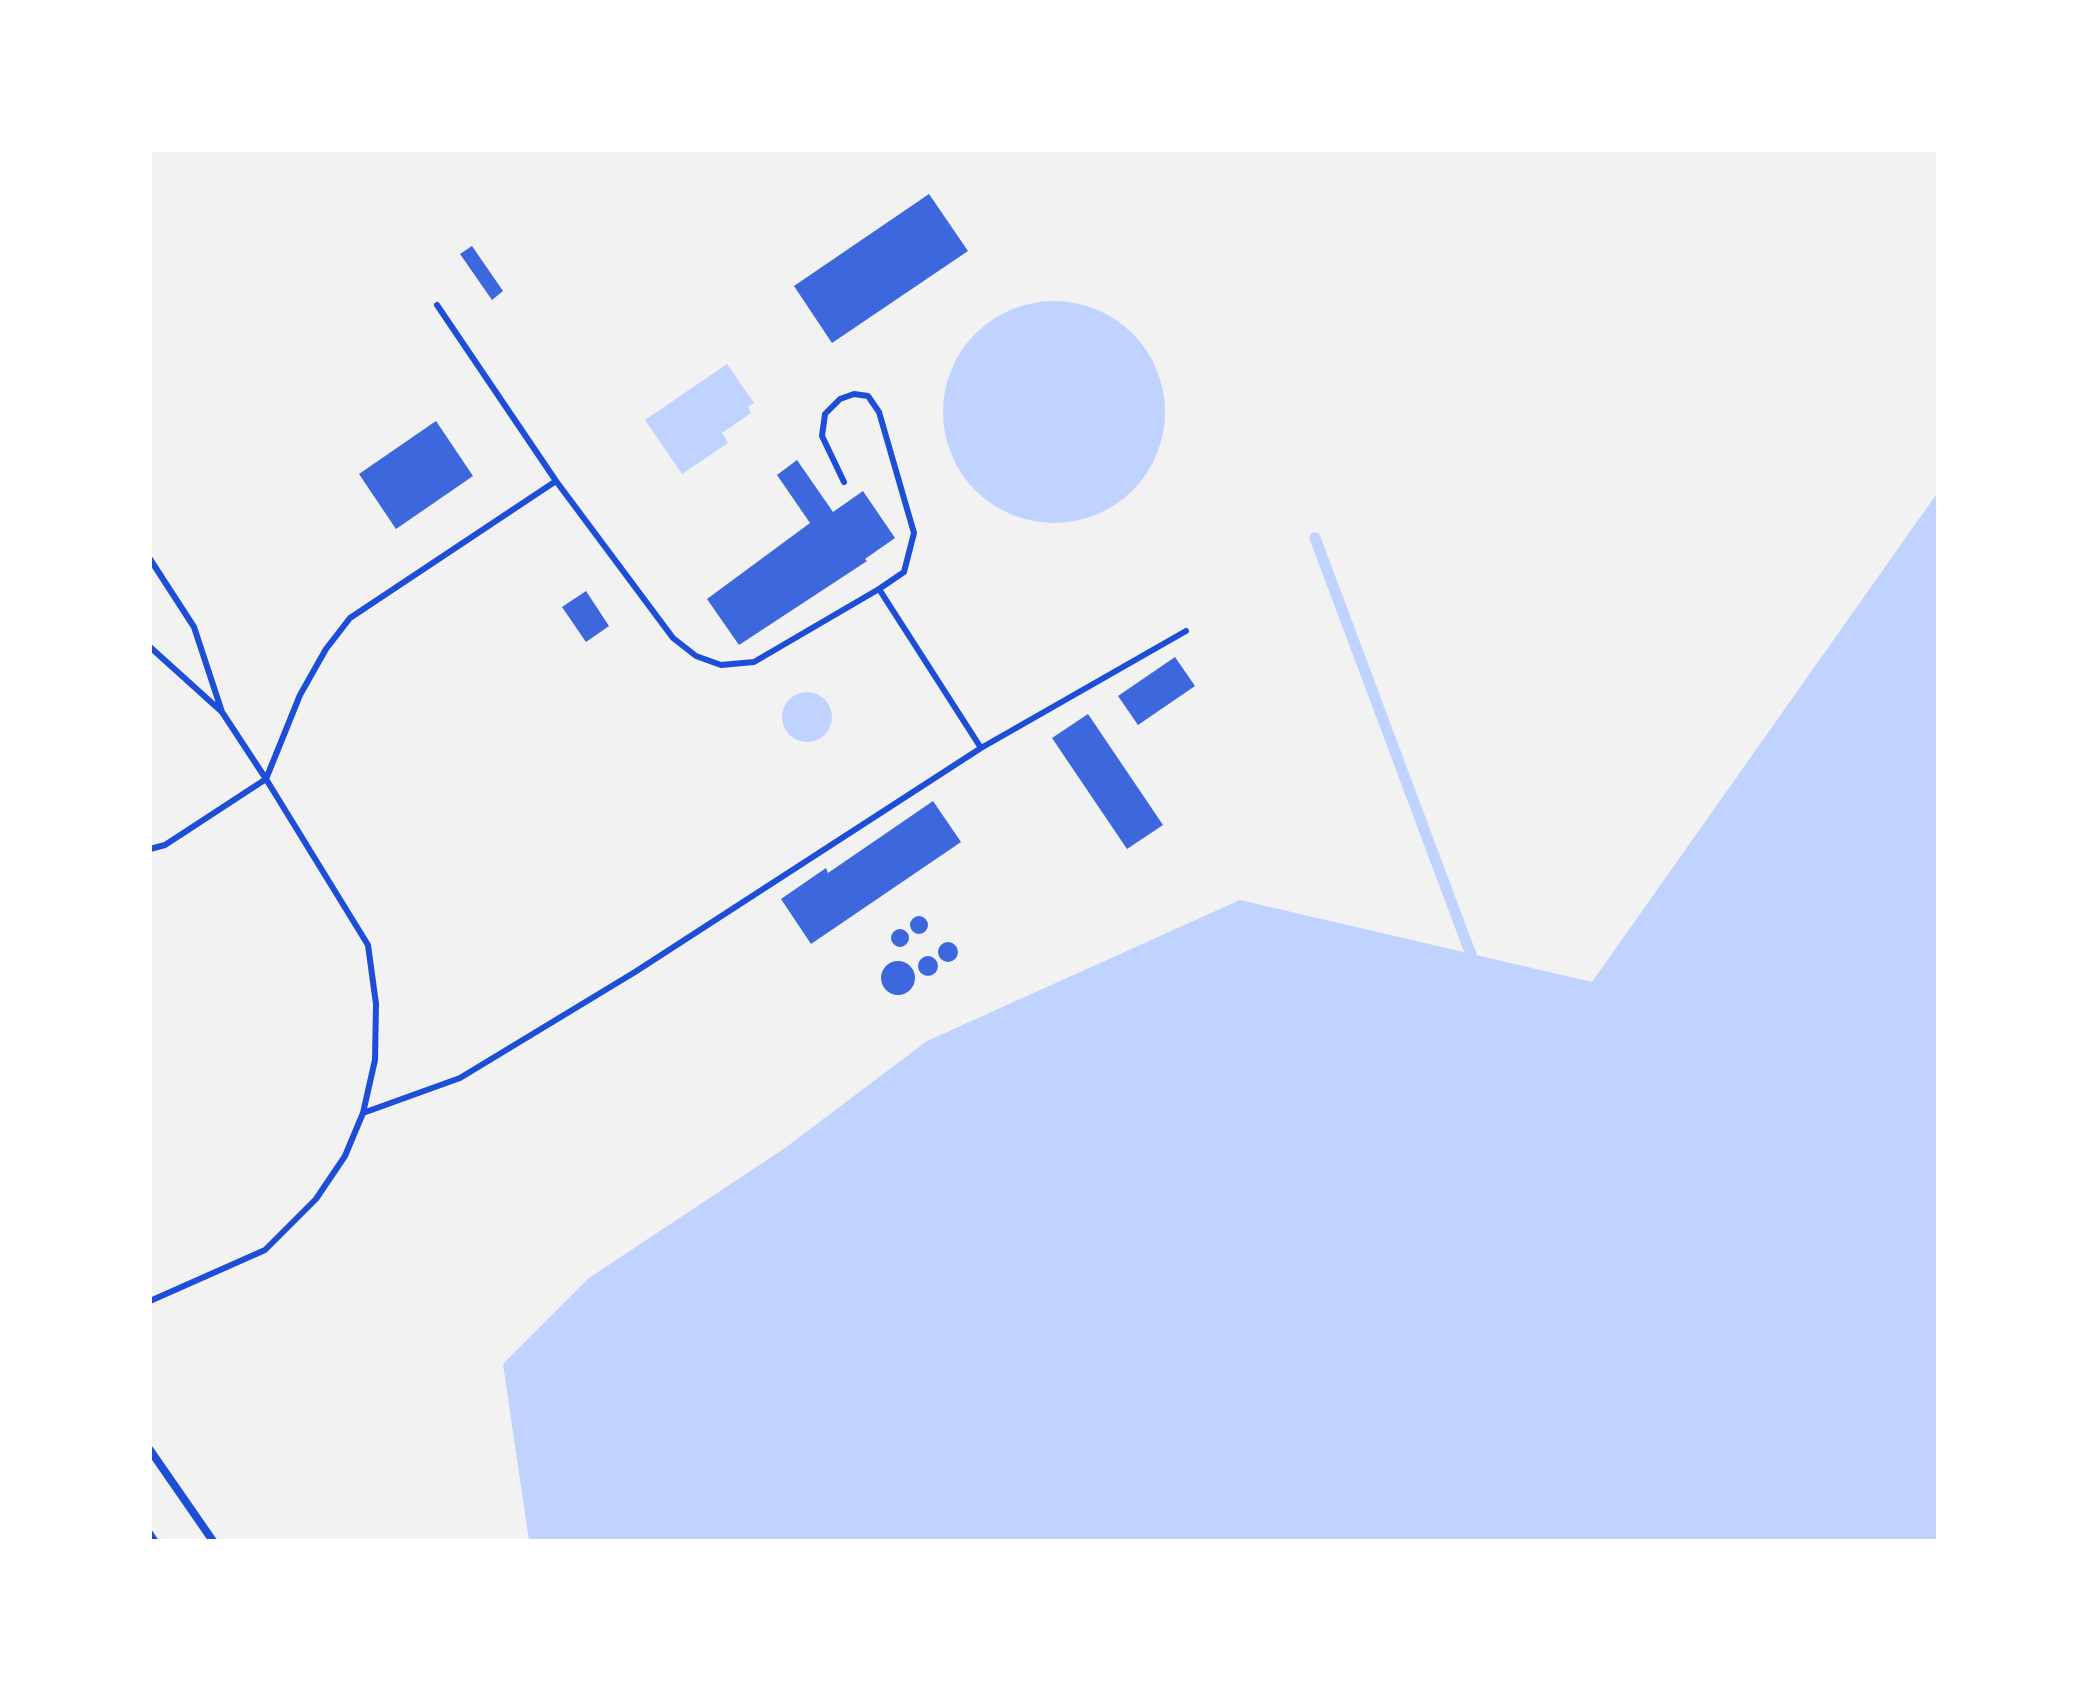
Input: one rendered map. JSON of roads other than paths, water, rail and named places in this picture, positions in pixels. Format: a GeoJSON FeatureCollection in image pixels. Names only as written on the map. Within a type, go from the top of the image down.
{"type":"FeatureCollection","features":[{"type":"Feature","properties":{"kind":"street"},"geometry":{"type":"LineString","coordinates":[[150,1450],[213,1541]]}},
{"type":"Feature","properties":{"kind":"lane"},"geometry":{"type":"LineString","coordinates":[[437,305],[556,481],[673,638],[696,656],[721,665],[754,662],[904,572],[914,533],[879,412],[868,396],[854,394],[840,399],[825,414],[822,436],[844,482]]}},
{"type":"Feature","properties":{"kind":"lane"},"geometry":{"type":"LineString","coordinates":[[150,849],[165,845],[266,779],[300,695],[326,649],[350,618],[556,481]]}},
{"type":"Feature","properties":{"kind":"lane"},"geometry":{"type":"LineString","coordinates":[[150,559],[194,627],[222,712]]}},
{"type":"Feature","properties":{"kind":"lane"},"geometry":{"type":"LineString","coordinates":[[879,589],[981,748]]}},
{"type":"Feature","properties":{"kind":"lane"},"geometry":{"type":"LineString","coordinates":[[363,1113],[460,1078],[635,972],[981,748],[1186,631]]}},
{"type":"Feature","properties":{"kind":"lane"},"geometry":{"type":"LineString","coordinates":[[150,647],[222,712],[266,779],[368,945],[376,1004],[375,1060],[363,1113],[345,1156],[316,1199],[265,1250],[150,1301]]}},
{"type":"Feature","properties":{"kind":"water"},"geometry":{"type":"Polygon","coordinates":[[[1054,301],[1097,309],[1133,333],[1157,369],[1165,412],[1157,455],[1133,491],[1097,515],[1054,523],[1011,515],[975,491],[951,455],[943,412],[951,369],[975,333],[1011,309],[1054,301]]]}},
{"type":"Feature","properties":{"kind":"water"},"geometry":{"type":"Polygon","coordinates":[[[727,364],[754,403],[748,407],[751,413],[722,433],[728,443],[682,474],[645,420],[727,364]]]}},
{"type":"Feature","properties":{"kind":"water"},"geometry":{"type":"Polygon","coordinates":[[[1938,492],[1938,1541],[529,1541],[503,1364],[589,1278],[785,1148],[927,1041],[1240,900],[1592,982],[1938,492]]]}},
{"type":"Feature","properties":{"kind":"water"},"geometry":{"type":"Polygon","coordinates":[[[807,692],[825,699],[832,717],[825,735],[807,742],[789,735],[782,717],[789,699],[807,692]]]}},
{"type":"Feature","properties":{"kind":"waterway"},"geometry":{"type":"LineString","coordinates":[[1315,538],[1476,968]]}}]}
